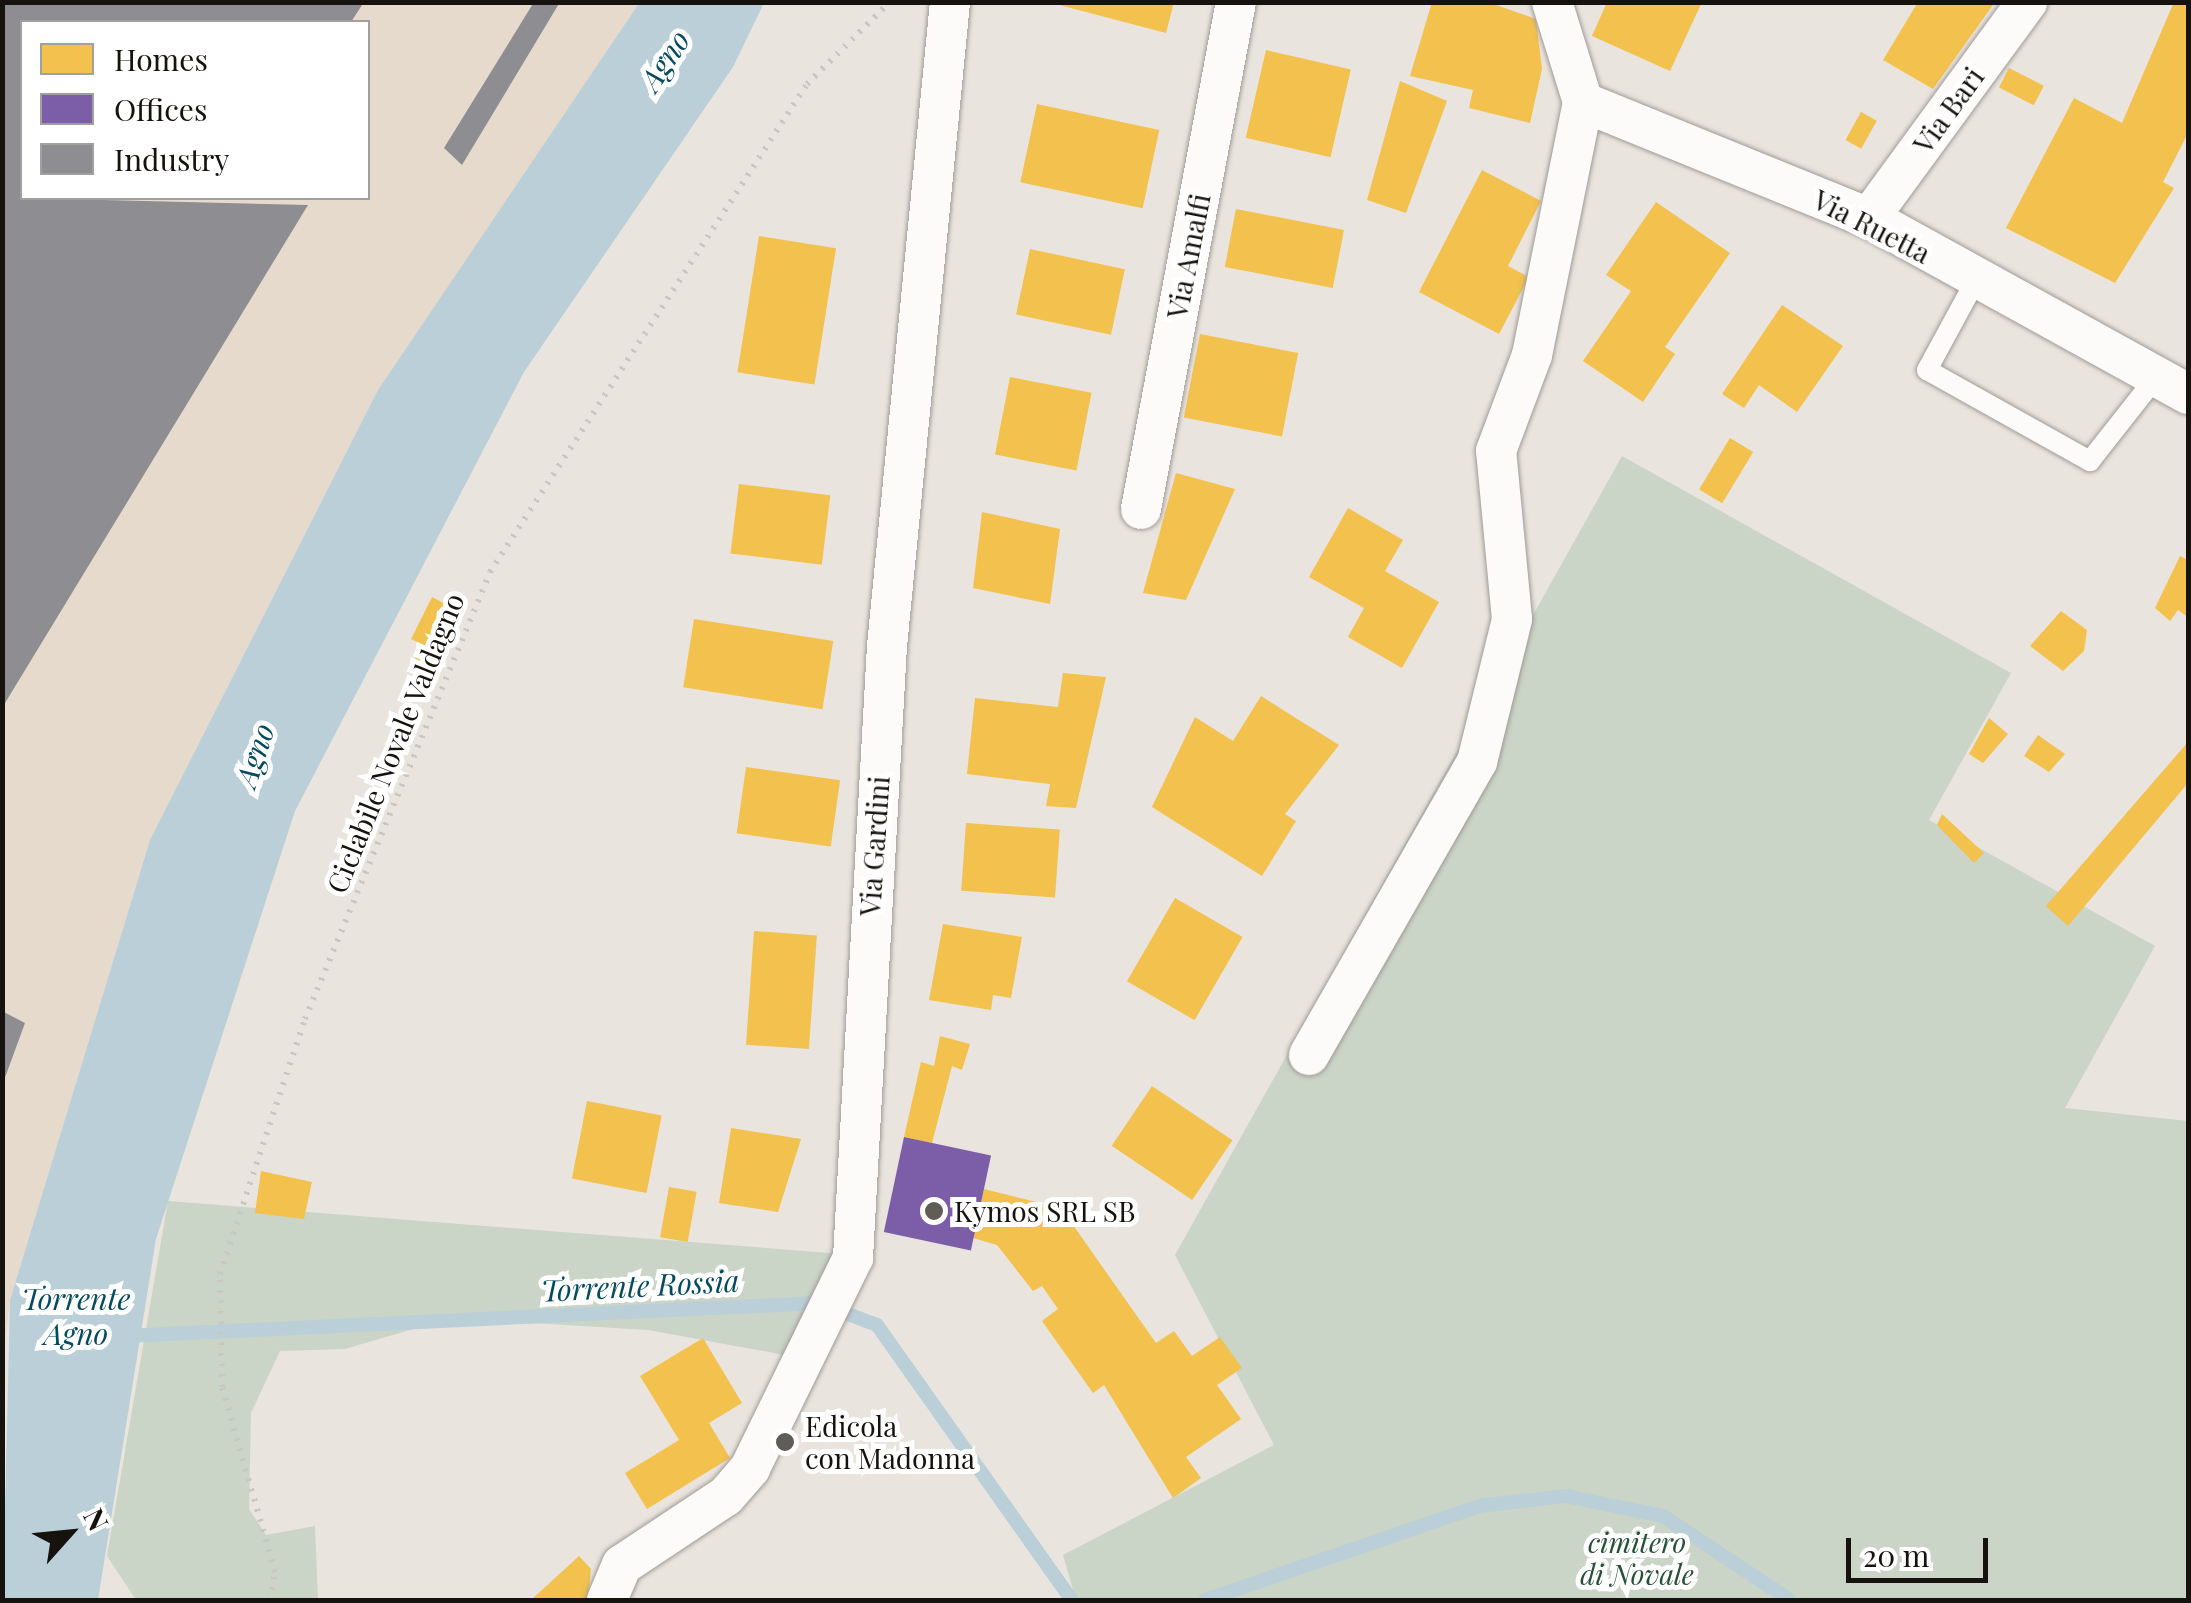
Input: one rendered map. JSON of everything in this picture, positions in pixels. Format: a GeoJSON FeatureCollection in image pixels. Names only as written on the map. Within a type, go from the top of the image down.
{"type":"FeatureCollection","features":[{"type":"Feature","properties":{"kind":"street","name":"Via Gardini"},"geometry":{"type":"LineString","coordinates":[[608,1600],[622,1565],[726,1496],[750,1468],[815,1349],[853,1258],[887,646],[950,2]]}},
{"type":"Feature","properties":{"kind":"street","name":"Via Amalfi"},"geometry":{"type":"LineString","coordinates":[[1140,509],[1236,2]]}},
{"type":"Feature","properties":{"kind":"street"},"geometry":{"type":"LineString","coordinates":[[1310,1055],[1477,762],[1512,619],[1496,451],[1532,355],[1583,102],[1552,2]]}},
{"type":"Feature","properties":{"kind":"street","name":"Via Bari"},"geometry":{"type":"LineString","coordinates":[[1869,218],[2027,2]]}},
{"type":"Feature","properties":{"kind":"street","name":"Via Ruetta"},"geometry":{"type":"LineString","coordinates":[[1583,102],[1869,218],[2173,385]]}},
{"type":"Feature","properties":{"kind":"lane"},"geometry":{"type":"LineString","coordinates":[[1977,278],[1927,370],[2090,461],[2173,385]]}},
{"type":"Feature","properties":{"kind":"path","name":"Ciclabile Novale Valdagno"},"geometry":{"type":"LineString","coordinates":[[270,1600],[275,1572],[221,1367],[220,1274],[305,1018],[490,572],[808,84],[890,2]]}},
{"type":"Feature","properties":{"kind":"shaded area"},"geometry":{"type":"Polygon","coordinates":[[[3,3],[640,3],[378,390],[150,840],[10,1300],[3,1359],[3,3]]]}},
{"type":"Feature","properties":{"kind":"green space","name":"cimitero di Novale"},"geometry":{"type":"Polygon","coordinates":[[[1622,456],[2011,673],[1929,820],[2155,946],[2065,1108],[2188,1121],[2188,1600],[1076,1600],[1063,1555],[1274,1445],[1175,1255],[1622,456]]]}},
{"type":"Feature","properties":{"kind":"green space"},"geometry":{"type":"Polygon","coordinates":[[[168,1201],[855,1255],[812,1360],[648,1330],[451,1318],[345,1349],[280,1351],[251,1413],[249,1509],[266,1535],[315,1526],[318,1600],[136,1600],[107,1556],[168,1201]]]}},
{"type":"Feature","properties":{"kind":"water","name":"Torrente Agno"},"geometry":{"type":"Polygon","coordinates":[[[640,2],[764,3],[733,67],[524,372],[295,811],[156,1239],[98,1600],[3,1600],[10,1300],[150,840],[378,390],[640,2]]]}},
{"type":"Feature","properties":{"kind":"building: Homes"},"geometry":{"type":"Polygon","coordinates":[[[1048,2],[1174,2],[1166,33],[1048,2]]]}},
{"type":"Feature","properties":{"kind":"building: Homes"},"geometry":{"type":"Polygon","coordinates":[[[1432,2],[1488,2],[1536,19],[1542,69],[1530,123],[1469,108],[1473,90],[1410,76],[1432,2]]]}},
{"type":"Feature","properties":{"kind":"building: Homes"},"geometry":{"type":"Polygon","coordinates":[[[1607,2],[1702,2],[1670,71],[1592,36],[1607,2]]]}},
{"type":"Feature","properties":{"kind":"building: Homes"},"geometry":{"type":"Polygon","coordinates":[[[1918,2],[1995,2],[1933,89],[1883,60],[1918,2]]]}},
{"type":"Feature","properties":{"kind":"building: Homes"},"geometry":{"type":"Polygon","coordinates":[[[2174,2],[2188,2],[2188,133],[2163,182],[2174,188],[2115,283],[2006,228],[2074,98],[2122,123],[2174,2]]]}},
{"type":"Feature","properties":{"kind":"building: Homes"},"geometry":{"type":"Polygon","coordinates":[[[1266,50],[1351,70],[1331,157],[1246,138],[1266,50]]]}},
{"type":"Feature","properties":{"kind":"building: Homes"},"geometry":{"type":"Polygon","coordinates":[[[2009,68],[2044,86],[2034,105],[1999,88],[2009,68]]]}},
{"type":"Feature","properties":{"kind":"building: Homes"},"geometry":{"type":"Polygon","coordinates":[[[1400,81],[1447,101],[1406,213],[1367,200],[1400,81]]]}},
{"type":"Feature","properties":{"kind":"building: Homes"},"geometry":{"type":"Polygon","coordinates":[[[1037,104],[1159,130],[1143,208],[1020,182],[1037,104]]]}},
{"type":"Feature","properties":{"kind":"building: Homes"},"geometry":{"type":"Polygon","coordinates":[[[1861,112],[1877,121],[1861,149],[1845,140],[1861,112]]]}},
{"type":"Feature","properties":{"kind":"building: Homes"},"geometry":{"type":"Polygon","coordinates":[[[1482,170],[1541,201],[1508,266],[1529,277],[1499,334],[1419,292],[1482,170]]]}},
{"type":"Feature","properties":{"kind":"building: Homes"},"geometry":{"type":"Polygon","coordinates":[[[1656,202],[1730,253],[1665,347],[1675,354],[1643,402],[1583,361],[1631,291],[1606,275],[1656,202]]]}},
{"type":"Feature","properties":{"kind":"building: Homes"},"geometry":{"type":"Polygon","coordinates":[[[1236,209],[1344,230],[1333,288],[1225,267],[1236,209]]]}},
{"type":"Feature","properties":{"kind":"building: Homes"},"geometry":{"type":"Polygon","coordinates":[[[759,236],[836,248],[814,385],[737,372],[759,236]]]}},
{"type":"Feature","properties":{"kind":"building: Homes"},"geometry":{"type":"Polygon","coordinates":[[[1030,249],[1125,269],[1111,335],[1016,315],[1030,249]]]}},
{"type":"Feature","properties":{"kind":"building: Homes"},"geometry":{"type":"Polygon","coordinates":[[[1782,305],[1843,346],[1797,412],[1759,385],[1744,408],[1722,394],[1782,305]]]}},
{"type":"Feature","properties":{"kind":"building: Homes"},"geometry":{"type":"Polygon","coordinates":[[[1200,334],[1298,353],[1282,437],[1184,417],[1200,334]]]}},
{"type":"Feature","properties":{"kind":"building: Homes"},"geometry":{"type":"Polygon","coordinates":[[[1010,377],[1091,393],[1076,470],[995,455],[1010,377]]]}},
{"type":"Feature","properties":{"kind":"building: Homes"},"geometry":{"type":"Polygon","coordinates":[[[1730,438],[1753,452],[1722,503],[1699,489],[1730,438]]]}},
{"type":"Feature","properties":{"kind":"building: Homes"},"geometry":{"type":"Polygon","coordinates":[[[1176,473],[1235,489],[1186,600],[1143,593],[1176,473]]]}},
{"type":"Feature","properties":{"kind":"building: Homes"},"geometry":{"type":"Polygon","coordinates":[[[739,484],[830,495],[822,565],[730,553],[739,484]]]}},
{"type":"Feature","properties":{"kind":"building: Homes"},"geometry":{"type":"Polygon","coordinates":[[[1348,508],[1403,540],[1385,571],[1439,602],[1402,668],[1348,637],[1364,608],[1309,577],[1348,508]]]}},
{"type":"Feature","properties":{"kind":"building: Homes"},"geometry":{"type":"Polygon","coordinates":[[[982,512],[1060,529],[1050,604],[973,588],[982,512]]]}},
{"type":"Feature","properties":{"kind":"building: Homes"},"geometry":{"type":"Polygon","coordinates":[[[2180,556],[2188,560],[2188,617],[2178,610],[2170,621],[2155,608],[2180,556]]]}},
{"type":"Feature","properties":{"kind":"building: Homes"},"geometry":{"type":"Polygon","coordinates":[[[432,597],[463,613],[436,684],[409,671],[422,644],[411,639],[432,597]]]}},
{"type":"Feature","properties":{"kind":"building: Homes"},"geometry":{"type":"Polygon","coordinates":[[[2061,611],[2087,630],[2084,651],[2063,671],[2030,646],[2061,611]]]}},
{"type":"Feature","properties":{"kind":"building: Homes"},"geometry":{"type":"Polygon","coordinates":[[[694,619],[833,641],[822,709],[683,687],[694,619]]]}},
{"type":"Feature","properties":{"kind":"building: Homes"},"geometry":{"type":"Polygon","coordinates":[[[1063,673],[1106,677],[1076,808],[1046,806],[1050,784],[967,774],[975,698],[1058,707],[1063,673]]]}},
{"type":"Feature","properties":{"kind":"building: Homes"},"geometry":{"type":"Polygon","coordinates":[[[1261,696],[1339,745],[1285,814],[1296,821],[1262,876],[1152,807],[1195,717],[1233,741],[1261,696]]]}},
{"type":"Feature","properties":{"kind":"building: Homes"},"geometry":{"type":"Polygon","coordinates":[[[1989,718],[2008,734],[1983,763],[1969,754],[1989,718]]]}},
{"type":"Feature","properties":{"kind":"building: Homes"},"geometry":{"type":"Polygon","coordinates":[[[2038,735],[2065,754],[2049,772],[2024,756],[2038,735]]]}},
{"type":"Feature","properties":{"kind":"building: Homes"},"geometry":{"type":"Polygon","coordinates":[[[2188,742],[2188,783],[2068,926],[2046,906],[2188,742]]]}},
{"type":"Feature","properties":{"kind":"building: Homes"},"geometry":{"type":"Polygon","coordinates":[[[746,767],[840,780],[831,847],[737,833],[746,767]]]}},
{"type":"Feature","properties":{"kind":"building: Homes"},"geometry":{"type":"Polygon","coordinates":[[[1942,814],[1984,853],[1974,863],[1937,825],[1942,814]]]}},
{"type":"Feature","properties":{"kind":"building: Homes"},"geometry":{"type":"Polygon","coordinates":[[[966,823],[1060,830],[1055,897],[961,891],[966,823]]]}},
{"type":"Feature","properties":{"kind":"building: Homes"},"geometry":{"type":"Polygon","coordinates":[[[1175,898],[1243,937],[1195,1020],[1127,981],[1175,898]]]}},
{"type":"Feature","properties":{"kind":"building: Homes"},"geometry":{"type":"Polygon","coordinates":[[[943,924],[1022,937],[1011,998],[993,995],[991,1010],[929,1000],[943,924]]]}},
{"type":"Feature","properties":{"kind":"building: Homes"},"geometry":{"type":"Polygon","coordinates":[[[754,931],[817,935],[809,1049],[746,1045],[754,931]]]}},
{"type":"Feature","properties":{"kind":"building: Homes"},"geometry":{"type":"Polygon","coordinates":[[[940,1036],[970,1044],[962,1070],[952,1066],[932,1143],[904,1137],[921,1062],[934,1066],[940,1036]]]}},
{"type":"Feature","properties":{"kind":"building: Homes"},"geometry":{"type":"Polygon","coordinates":[[[1152,1086],[1232,1140],[1192,1200],[1112,1146],[1152,1086]]]}},
{"type":"Feature","properties":{"kind":"building: Homes"},"geometry":{"type":"Polygon","coordinates":[[[587,1101],[662,1116],[647,1193],[572,1179],[587,1101]]]}},
{"type":"Feature","properties":{"kind":"building: Homes"},"geometry":{"type":"Polygon","coordinates":[[[731,1128],[801,1139],[778,1212],[719,1203],[731,1128]]]}},
{"type":"Feature","properties":{"kind":"building: Homes"},"geometry":{"type":"Polygon","coordinates":[[[261,1171],[312,1182],[304,1219],[255,1213],[261,1171]]]}},
{"type":"Feature","properties":{"kind":"building: Homes"},"geometry":{"type":"Polygon","coordinates":[[[669,1187],[697,1192],[688,1242],[660,1237],[669,1187]]]}},
{"type":"Feature","properties":{"kind":"building: Homes"},"geometry":{"type":"Polygon","coordinates":[[[984,1189],[1061,1208],[1156,1343],[1174,1331],[1192,1356],[1220,1337],[1242,1368],[1217,1385],[1241,1419],[1186,1457],[1201,1478],[1173,1498],[1104,1385],[1093,1393],[1042,1321],[1058,1309],[1042,1286],[1033,1291],[997,1245],[973,1238],[984,1189]]]}},
{"type":"Feature","properties":{"kind":"building: Homes"},"geometry":{"type":"Polygon","coordinates":[[[703,1338],[742,1403],[709,1423],[730,1458],[647,1509],[625,1473],[679,1440],[640,1376],[703,1338]]]}},
{"type":"Feature","properties":{"kind":"building: Homes"},"geometry":{"type":"Polygon","coordinates":[[[579,1556],[591,1569],[588,1600],[531,1600],[579,1556]]]}},
{"type":"Feature","properties":{"kind":"building: Offices","name":"Kymos SRL SB"},"geometry":{"type":"Polygon","coordinates":[[[904,1137],[991,1156],[971,1250],[884,1232],[904,1137]]]}},
{"type":"Feature","properties":{"kind":"building: Industry"},"geometry":{"type":"Polygon","coordinates":[[[2,2],[364,2],[352,20],[20,20],[20,200],[308,205],[2,708],[2,2]]]}},
{"type":"Feature","properties":{"kind":"building: Industry"},"geometry":{"type":"Polygon","coordinates":[[[534,2],[560,2],[462,165],[444,148],[534,2]]]}},
{"type":"Feature","properties":{"kind":"building: Industry"},"geometry":{"type":"Polygon","coordinates":[[[2,1011],[25,1023],[3,1083],[2,1083],[2,1011]]]}},
{"type":"Feature","properties":{"kind":"waterway","name":"Torrente Rossia"},"geometry":{"type":"LineString","coordinates":[[126,1336],[819,1303],[877,1325],[1072,1600]]}},
{"type":"Feature","properties":{"kind":"waterway","name":"Torrente Rossia"},"geometry":{"type":"LineString","coordinates":[[1205,1600],[1479,1506],[1566,1496],[1663,1516],[1790,1600]]}},
{"type":"Feature","properties":{"kind":"place","name":"Kymos SRL SB"},"geometry":{"type":"Point","coordinates":[934,1211]}},
{"type":"Feature","properties":{"kind":"place","name":"Edicola con Madonna"},"geometry":{"type":"Point","coordinates":[785,1442]}},
{"type":"Feature","properties":{"kind":"water label","name":"Agno"},"geometry":{"type":"Point","coordinates":[664,60]}},
{"type":"Feature","properties":{"kind":"water label","name":"Agno"},"geometry":{"type":"Point","coordinates":[254,755]}}]}
